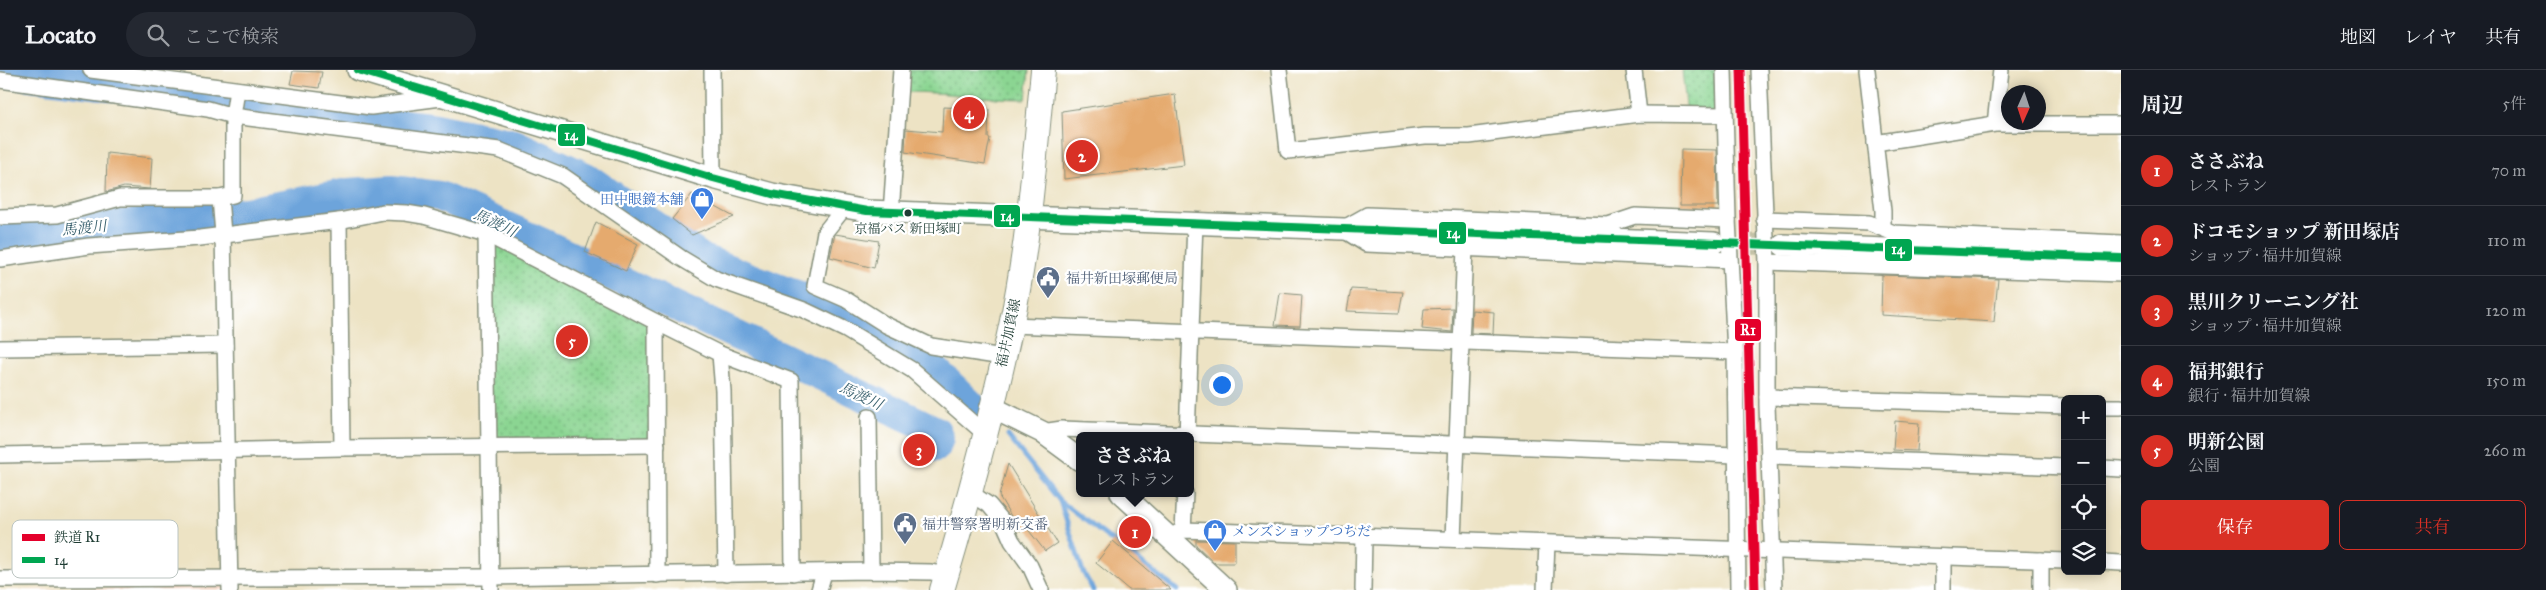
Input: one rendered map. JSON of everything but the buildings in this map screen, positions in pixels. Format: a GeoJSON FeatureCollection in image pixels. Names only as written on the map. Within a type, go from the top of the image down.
{"type":"FeatureCollection","features":[{"type":"Feature","properties":{"kind":"main road","name":"福井加賀線"},"geometry":{"type":"LineString","coordinates":[[944,584],[988,420],[1011,325],[1028,218],[1043,70]]}},
{"type":"Feature","properties":{"kind":"street"},"geometry":{"type":"LineString","coordinates":[[90,70],[371,107],[448,98]]}},
{"type":"Feature","properties":{"kind":"street"},"geometry":{"type":"LineString","coordinates":[[358,70],[713,178],[772,194],[844,208],[891,213],[1195,222],[1714,243]]}},
{"type":"Feature","properties":{"kind":"street"},"geometry":{"type":"LineString","coordinates":[[712,70],[713,178]]}},
{"type":"Feature","properties":{"kind":"street"},"geometry":{"type":"LineString","coordinates":[[891,213],[901,70]]}},
{"type":"Feature","properties":{"kind":"street"},"geometry":{"type":"LineString","coordinates":[[1279,70],[1288,152],[1424,136],[1469,136],[1639,114],[1724,115]]}},
{"type":"Feature","properties":{"kind":"street"},"geometry":{"type":"LineString","coordinates":[[1634,70],[1639,114]]}},
{"type":"Feature","properties":{"kind":"street"},"geometry":{"type":"LineString","coordinates":[[1724,70],[1728,220],[1735,352],[1738,590]]}},
{"type":"Feature","properties":{"kind":"street"},"geometry":{"type":"LineString","coordinates":[[1759,70],[1767,262],[1767,397],[1774,590]]}},
{"type":"Feature","properties":{"kind":"street"},"geometry":{"type":"LineString","coordinates":[[1866,70],[1883,227]]}},
{"type":"Feature","properties":{"kind":"street"},"geometry":{"type":"LineString","coordinates":[[1995,124],[2001,70]]}},
{"type":"Feature","properties":{"kind":"street"},"geometry":{"type":"LineString","coordinates":[[0,80],[208,109],[233,116],[499,150],[563,176],[681,258],[716,279],[804,310],[846,330],[912,370],[988,420],[1042,432],[1062,429],[1124,432]]}},
{"type":"Feature","properties":{"kind":"street"},"geometry":{"type":"LineString","coordinates":[[0,217],[57,215],[120,198],[220,198],[233,195],[233,116],[237,90]]}},
{"type":"Feature","properties":{"kind":"street"},"geometry":{"type":"LineString","coordinates":[[1875,143],[1995,124],[2121,124]]}},
{"type":"Feature","properties":{"kind":"street"},"geometry":{"type":"LineString","coordinates":[[220,198],[223,234],[229,584]]}},
{"type":"Feature","properties":{"kind":"street"},"geometry":{"type":"LineString","coordinates":[[844,208],[825,232],[815,286],[845,299],[886,325],[931,346],[1003,357]]}},
{"type":"Feature","properties":{"kind":"street"},"geometry":{"type":"LineString","coordinates":[[0,259],[88,246],[176,241],[339,221],[383,212],[424,216],[486,234],[720,354],[791,381],[793,573]]}},
{"type":"Feature","properties":{"kind":"street"},"geometry":{"type":"LineString","coordinates":[[1342,229],[1367,216],[1608,224],[1635,216],[1728,220]]}},
{"type":"Feature","properties":{"kind":"street"},"geometry":{"type":"LineString","coordinates":[[1764,219],[1869,223],[1894,233],[2121,243]]}},
{"type":"Feature","properties":{"kind":"street"},"geometry":{"type":"LineString","coordinates":[[339,221],[342,448]]}},
{"type":"Feature","properties":{"kind":"street"},"geometry":{"type":"LineString","coordinates":[[1187,432],[1195,222]]}},
{"type":"Feature","properties":{"kind":"street"},"geometry":{"type":"LineString","coordinates":[[1342,229],[1366,244],[1730,260]]}},
{"type":"Feature","properties":{"kind":"street"},"geometry":{"type":"LineString","coordinates":[[486,234],[491,584]]}},
{"type":"Feature","properties":{"kind":"street"},"geometry":{"type":"LineString","coordinates":[[1783,245],[2121,258]]}},
{"type":"Feature","properties":{"kind":"street"},"geometry":{"type":"LineString","coordinates":[[1453,539],[1465,248]]}},
{"type":"Feature","properties":{"kind":"street"},"geometry":{"type":"LineString","coordinates":[[1767,262],[2121,274]]}},
{"type":"Feature","properties":{"kind":"street"},"geometry":{"type":"LineString","coordinates":[[656,322],[657,575]]}},
{"type":"Feature","properties":{"kind":"street"},"geometry":{"type":"LineString","coordinates":[[1011,325],[1735,352]]}},
{"type":"Feature","properties":{"kind":"street"},"geometry":{"type":"LineString","coordinates":[[0,348],[225,345]]}},
{"type":"Feature","properties":{"kind":"street"},"geometry":{"type":"LineString","coordinates":[[720,354],[723,391],[726,574]]}},
{"type":"Feature","properties":{"kind":"street"},"geometry":{"type":"LineString","coordinates":[[1767,397],[2061,406]]}},
{"type":"Feature","properties":{"kind":"street"},"geometry":{"type":"LineString","coordinates":[[2106,407],[2121,407]]}},
{"type":"Feature","properties":{"kind":"street"},"geometry":{"type":"LineString","coordinates":[[869,417],[871,571]]}},
{"type":"Feature","properties":{"kind":"street"},"geometry":{"type":"LineString","coordinates":[[1042,432],[1076,457]]}},
{"type":"Feature","properties":{"kind":"street"},"geometry":{"type":"LineString","coordinates":[[1194,435],[1736,455]]}},
{"type":"Feature","properties":{"kind":"street"},"geometry":{"type":"LineString","coordinates":[[0,455],[342,448],[657,445]]}},
{"type":"Feature","properties":{"kind":"street"},"geometry":{"type":"LineString","coordinates":[[1769,456],[2061,467]]}},
{"type":"Feature","properties":{"kind":"street"},"geometry":{"type":"LineString","coordinates":[[2106,468],[2121,469]]}},
{"type":"Feature","properties":{"kind":"street"},"geometry":{"type":"LineString","coordinates":[[969,492],[988,505],[1004,523],[1012,541],[1030,566],[1041,590]]}},
{"type":"Feature","properties":{"kind":"street"},"geometry":{"type":"LineString","coordinates":[[1126,497],[1176,534],[1226,590]]}},
{"type":"Feature","properties":{"kind":"street"},"geometry":{"type":"LineString","coordinates":[[1176,534],[1184,497]]}},
{"type":"Feature","properties":{"kind":"street"},"geometry":{"type":"LineString","coordinates":[[1176,534],[1364,536],[2061,560]]}},
{"type":"Feature","properties":{"kind":"street"},"geometry":{"type":"LineString","coordinates":[[1363,590],[1364,536]]}},
{"type":"Feature","properties":{"kind":"street"},"geometry":{"type":"LineString","coordinates":[[1545,590],[1547,543]]}},
{"type":"Feature","properties":{"kind":"street"},"geometry":{"type":"LineString","coordinates":[[1942,557],[1943,590]]}},
{"type":"Feature","properties":{"kind":"street"},"geometry":{"type":"LineString","coordinates":[[2041,560],[2041,590]]}},
{"type":"Feature","properties":{"kind":"street"},"geometry":{"type":"LineString","coordinates":[[2106,562],[2121,563]]}},
{"type":"Feature","properties":{"kind":"street"},"geometry":{"type":"LineString","coordinates":[[0,579],[229,584],[491,584],[657,575],[871,571],[931,572],[944,584]]}},
{"type":"Feature","properties":{"kind":"street"},"geometry":{"type":"LineString","coordinates":[[819,590],[824,573]]}},
{"type":"Feature","properties":{"kind":"shaded area"},"geometry":{"type":"Polygon","coordinates":[[[225,586],[225,590],[0,590],[225,586]]]}},
{"type":"Feature","properties":{"kind":"green space"},"geometry":{"type":"Polygon","coordinates":[[[907,70],[1029,70],[1026,99],[905,92],[907,70]]]}},
{"type":"Feature","properties":{"kind":"green space"},"geometry":{"type":"Polygon","coordinates":[[[1682,70],[1724,70],[1724,115],[1687,114],[1682,70]]]}},
{"type":"Feature","properties":{"kind":"green space"},"geometry":{"type":"Polygon","coordinates":[[[486,234],[656,322],[657,445],[489,447],[486,234]]]}},
{"type":"Feature","properties":{"kind":"waterway"},"geometry":{"type":"LineString","coordinates":[[0,72],[436,128],[515,144],[586,177],[703,259],[782,290],[839,309],[931,366],[970,404]]}},
{"type":"Feature","properties":{"kind":"waterway","name":"馬渡川"},"geometry":{"type":"LineString","coordinates":[[0,237],[246,212],[348,193],[392,190],[439,196],[545,244],[936,431],[939,438],[936,447]]}},
{"type":"Feature","properties":{"kind":"waterway"},"geometry":{"type":"LineString","coordinates":[[1008,436],[1060,501],[1083,572],[1093,590]]}},
{"type":"Feature","properties":{"kind":"waterway"},"geometry":{"type":"LineString","coordinates":[[1060,501],[1177,590]]}},
{"type":"Feature","properties":{"kind":"tunnel"},"geometry":{"type":"LineString","coordinates":[[1714,243],[1783,245]]}},
{"type":"Feature","properties":{"kind":"rail line","name":"R1"},"geometry":{"type":"LineString","coordinates":[[1741,70],[1755,590]]}},
{"type":"Feature","properties":{"kind":"transit line","name":"14"},"geometry":{"type":"LineString","coordinates":[[358,70],[713,178],[772,194],[867,211],[2121,258]]}},
{"type":"Feature","properties":{"kind":"place","name":"福邦銀行"},"geometry":{"type":"Point","coordinates":[969,113]}},
{"type":"Feature","properties":{"kind":"place","name":"ドコモショップ 新田塚店"},"geometry":{"type":"Point","coordinates":[1082,156]}},
{"type":"Feature","properties":{"kind":"place","name":"京福バス 新田塚町"},"geometry":{"type":"Point","coordinates":[908,213]}},
{"type":"Feature","properties":{"kind":"place","name":"田中眼鏡本舗"},"geometry":{"type":"Point","coordinates":[702,220]}},
{"type":"Feature","properties":{"kind":"place","name":"福井新田塚郵便局"},"geometry":{"type":"Point","coordinates":[1048,299]}},
{"type":"Feature","properties":{"kind":"place","name":"明新公園"},"geometry":{"type":"Point","coordinates":[572,341]}},
{"type":"Feature","properties":{"kind":"place","name":"黒川クリーニング社"},"geometry":{"type":"Point","coordinates":[919,450]}},
{"type":"Feature","properties":{"kind":"place","name":"ささぶね"},"geometry":{"type":"Point","coordinates":[1135,532]}},
{"type":"Feature","properties":{"kind":"place","name":"福井警察署明新交番"},"geometry":{"type":"Point","coordinates":[905,545]}},
{"type":"Feature","properties":{"kind":"place","name":"メンズショップつちだ"},"geometry":{"type":"Point","coordinates":[1215,552]}}]}
